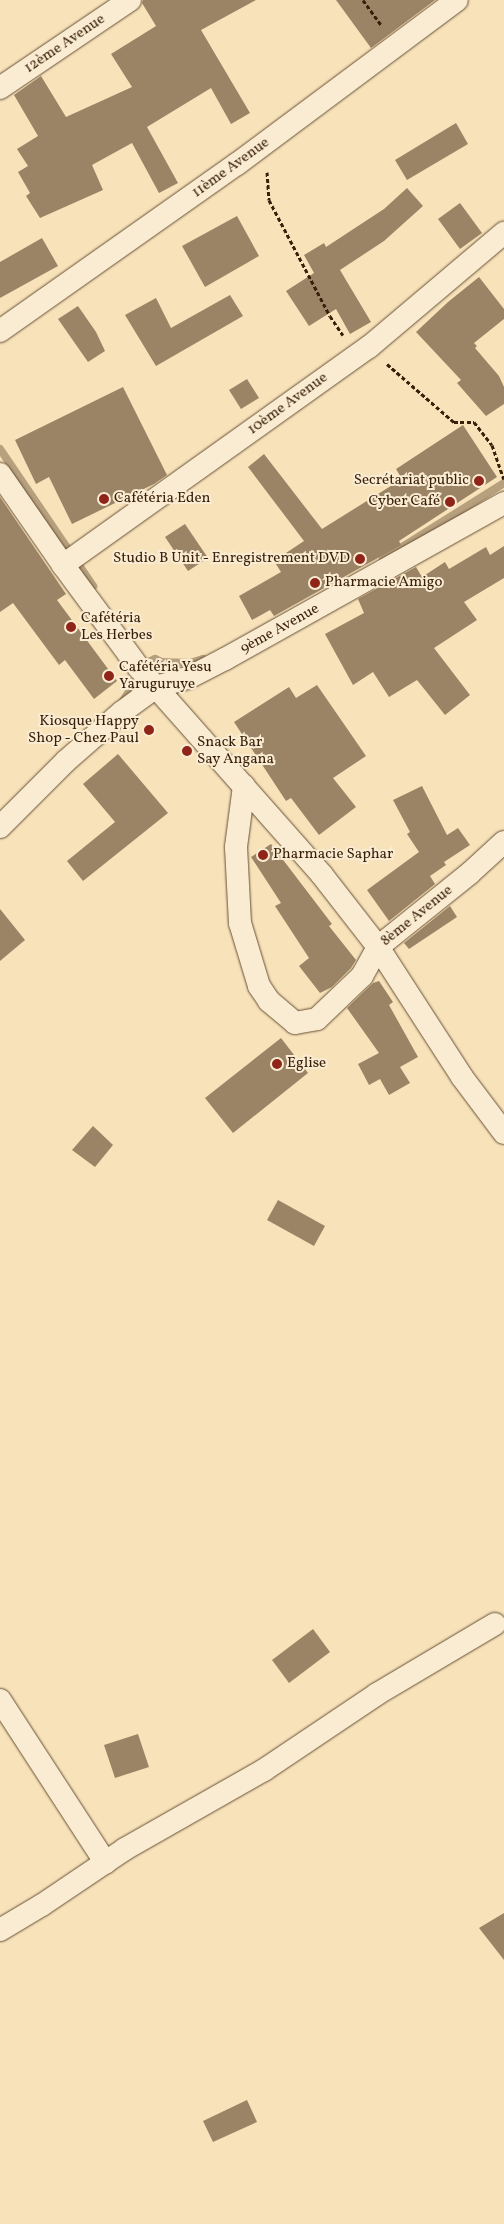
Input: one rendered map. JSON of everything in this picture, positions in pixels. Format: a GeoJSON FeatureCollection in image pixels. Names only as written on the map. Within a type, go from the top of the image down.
{"type":"FeatureCollection","features":[{"type":"Feature","properties":{"kind":"street","name":"12ème Avenue"},"geometry":{"type":"LineString","coordinates":[[0,88],[130,0]]}},
{"type":"Feature","properties":{"kind":"street","name":"11ème Avenue"},"geometry":{"type":"LineString","coordinates":[[0,331],[250,154],[457,0]]}},
{"type":"Feature","properties":{"kind":"street","name":"10ème Avenue"},"geometry":{"type":"LineString","coordinates":[[71,559],[369,347],[504,233]]}},
{"type":"Feature","properties":{"kind":"street"},"geometry":{"type":"LineString","coordinates":[[0,474],[71,559],[146,676],[322,875],[378,947],[462,1077],[504,1133]]}},
{"type":"Feature","properties":{"kind":"street","name":"9ème Avenue"},"geometry":{"type":"LineString","coordinates":[[146,676],[188,678],[226,659],[504,503]]}},
{"type":"Feature","properties":{"kind":"street"},"geometry":{"type":"LineString","coordinates":[[0,827],[73,755],[122,712],[146,676]]}},
{"type":"Feature","properties":{"kind":"street","name":"8ème Avenue"},"geometry":{"type":"LineString","coordinates":[[244,786],[236,847],[240,923],[259,986],[269,1001],[295,1023],[316,1019],[362,976],[378,947],[470,873],[504,842]]}},
{"type":"Feature","properties":{"kind":"street"},"geometry":{"type":"LineString","coordinates":[[0,1930],[42,1906],[106,1863],[264,1770],[377,1694],[494,1624]]}},
{"type":"Feature","properties":{"kind":"street"},"geometry":{"type":"LineString","coordinates":[[0,1700],[106,1863]]}},
{"type":"Feature","properties":{"kind":"building"},"geometry":{"type":"Polygon","coordinates":[[[143,0],[256,0],[201,30],[250,113],[231,124],[211,88],[147,127],[178,183],[159,193],[132,143],[92,165],[103,190],[40,218],[26,196],[30,193],[18,172],[28,166],[17,149],[38,136],[14,95],[41,76],[66,117],[132,87],[111,54],[156,26],[142,3],[143,0]]]}},
{"type":"Feature","properties":{"kind":"building"},"geometry":{"type":"Polygon","coordinates":[[[336,0],[435,0],[371,48],[336,0]]]}},
{"type":"Feature","properties":{"kind":"building"},"geometry":{"type":"Polygon","coordinates":[[[456,123],[468,144],[407,180],[395,160],[456,123]]]}},
{"type":"Feature","properties":{"kind":"building"},"geometry":{"type":"Polygon","coordinates":[[[407,188],[423,206],[384,241],[340,270],[371,322],[350,334],[336,309],[309,326],[286,291],[314,273],[304,255],[324,243],[326,247],[384,209],[407,188]]]}},
{"type":"Feature","properties":{"kind":"building"},"geometry":{"type":"Polygon","coordinates":[[[460,203],[482,233],[460,249],[438,219],[460,203]]]}},
{"type":"Feature","properties":{"kind":"building"},"geometry":{"type":"Polygon","coordinates":[[[237,216],[259,256],[205,287],[182,246],[237,216]]]}},
{"type":"Feature","properties":{"kind":"building"},"geometry":{"type":"Polygon","coordinates":[[[42,238],[58,266],[0,298],[0,262],[42,238]]]}},
{"type":"Feature","properties":{"kind":"building"},"geometry":{"type":"Polygon","coordinates":[[[479,277],[504,309],[504,319],[474,343],[477,346],[475,348],[499,376],[504,387],[504,404],[486,416],[457,383],[461,380],[416,332],[448,302],[479,277]]]}},
{"type":"Feature","properties":{"kind":"building"},"geometry":{"type":"Polygon","coordinates":[[[230,295],[243,316],[156,366],[125,315],[156,298],[171,328],[230,295]]]}},
{"type":"Feature","properties":{"kind":"building"},"geometry":{"type":"Polygon","coordinates":[[[78,306],[96,332],[105,351],[88,362],[58,319],[78,306]]]}},
{"type":"Feature","properties":{"kind":"building"},"geometry":{"type":"Polygon","coordinates":[[[247,379],[259,398],[241,409],[229,390],[247,379]]]}},
{"type":"Feature","properties":{"kind":"building"},"geometry":{"type":"Polygon","coordinates":[[[123,387],[167,475],[154,484],[72,524],[49,477],[36,484],[15,440],[123,387]]]}},
{"type":"Feature","properties":{"kind":"building"},"geometry":{"type":"Polygon","coordinates":[[[463,425],[497,477],[399,541],[401,545],[274,616],[270,610],[252,620],[239,596],[281,572],[274,561],[304,541],[248,467],[264,454],[322,529],[402,479],[396,469],[463,425]]]}},
{"type":"Feature","properties":{"kind":"building"},"geometry":{"type":"Polygon","coordinates":[[[0,497],[66,594],[57,600],[117,681],[94,699],[65,660],[59,665],[13,603],[0,612],[0,497]]]}},
{"type":"Feature","properties":{"kind":"building"},"geometry":{"type":"Polygon","coordinates":[[[185,524],[208,558],[188,571],[165,537],[185,524]]]}},
{"type":"Feature","properties":{"kind":"building"},"geometry":{"type":"Polygon","coordinates":[[[504,546],[504,578],[464,602],[477,620],[434,648],[470,695],[445,715],[417,680],[389,697],[373,672],[353,685],[325,634],[364,613],[358,599],[416,567],[422,577],[445,562],[449,569],[486,547],[490,555],[504,546]]]}},
{"type":"Feature","properties":{"kind":"building"},"geometry":{"type":"Polygon","coordinates":[[[317,685],[366,756],[333,778],[356,807],[319,835],[291,798],[286,801],[234,722],[289,687],[296,698],[317,685]]]}},
{"type":"Feature","properties":{"kind":"building"},"geometry":{"type":"Polygon","coordinates":[[[118,754],[168,813],[83,881],[67,861],[115,822],[83,784],[118,754]]]}},
{"type":"Feature","properties":{"kind":"building"},"geometry":{"type":"Polygon","coordinates":[[[422,786],[447,835],[458,828],[470,845],[444,862],[446,865],[430,876],[435,884],[389,921],[367,890],[419,852],[407,834],[410,832],[393,800],[422,786]]]}},
{"type":"Feature","properties":{"kind":"building"},"geometry":{"type":"Polygon","coordinates":[[[271,844],[332,924],[329,926],[356,960],[351,968],[332,987],[320,993],[299,966],[309,958],[275,906],[281,903],[251,857],[271,844]]]}},
{"type":"Feature","properties":{"kind":"building"},"geometry":{"type":"Polygon","coordinates":[[[450,906],[457,917],[409,949],[404,943],[450,906]]]}},
{"type":"Feature","properties":{"kind":"building"},"geometry":{"type":"Polygon","coordinates":[[[0,909],[25,940],[0,961],[0,909]]]}},
{"type":"Feature","properties":{"kind":"building"},"geometry":{"type":"Polygon","coordinates":[[[379,981],[393,1002],[389,1005],[418,1057],[400,1067],[410,1083],[389,1095],[380,1079],[369,1085],[358,1064],[379,1053],[347,1008],[373,983],[379,981]]]}},
{"type":"Feature","properties":{"kind":"building"},"geometry":{"type":"Polygon","coordinates":[[[281,1038],[308,1073],[233,1133],[205,1098],[281,1038]]]}},
{"type":"Feature","properties":{"kind":"building"},"geometry":{"type":"Polygon","coordinates":[[[93,1126],[113,1145],[95,1167],[72,1150],[93,1126]]]}},
{"type":"Feature","properties":{"kind":"building"},"geometry":{"type":"Polygon","coordinates":[[[278,1200],[325,1226],[314,1246],[267,1220],[278,1200]]]}},
{"type":"Feature","properties":{"kind":"building"},"geometry":{"type":"Polygon","coordinates":[[[313,1629],[330,1652],[289,1683],[272,1660],[313,1629]]]}},
{"type":"Feature","properties":{"kind":"building"},"geometry":{"type":"Polygon","coordinates":[[[138,1734],[149,1767],[115,1778],[104,1745],[138,1734]]]}},
{"type":"Feature","properties":{"kind":"building"},"geometry":{"type":"Polygon","coordinates":[[[504,1913],[504,1960],[479,1928],[504,1913]]]}},
{"type":"Feature","properties":{"kind":"building"},"geometry":{"type":"Polygon","coordinates":[[[247,2100],[257,2122],[213,2142],[203,2121],[247,2100]]]}},
{"type":"Feature","properties":{"kind":"waterway"},"geometry":{"type":"LineString","coordinates":[[0,449],[93,586]]}},
{"type":"Feature","properties":{"kind":"waterway"},"geometry":{"type":"LineString","coordinates":[[383,559],[504,483]]}},
{"type":"Feature","properties":{"kind":"waterway"},"geometry":{"type":"LineString","coordinates":[[123,701],[148,662],[155,659],[162,662],[190,663],[203,659]]}},
{"type":"Feature","properties":{"kind":"place","name":"Secrétariat public"},"geometry":{"type":"Point","coordinates":[479,481]}},
{"type":"Feature","properties":{"kind":"place","name":"Cafétéria Eden"},"geometry":{"type":"Point","coordinates":[104,499]}},
{"type":"Feature","properties":{"kind":"place","name":"Cyber Café"},"geometry":{"type":"Point","coordinates":[450,502]}},
{"type":"Feature","properties":{"kind":"place","name":"Studio B Unit - Enregistrement DVD"},"geometry":{"type":"Point","coordinates":[360,559]}},
{"type":"Feature","properties":{"kind":"place","name":"Pharmacie Amigo"},"geometry":{"type":"Point","coordinates":[315,583]}},
{"type":"Feature","properties":{"kind":"place","name":"Cafétéria Les Herbes"},"geometry":{"type":"Point","coordinates":[71,627]}},
{"type":"Feature","properties":{"kind":"place","name":"Cafétéria Yesu Yaruguruye"},"geometry":{"type":"Point","coordinates":[109,676]}},
{"type":"Feature","properties":{"kind":"place","name":"Kiosque Happy Shop - Chez Paul"},"geometry":{"type":"Point","coordinates":[149,730]}},
{"type":"Feature","properties":{"kind":"place","name":"Snack Bar Say Angana"},"geometry":{"type":"Point","coordinates":[187,751]}},
{"type":"Feature","properties":{"kind":"place","name":"Pharmacie Saphar"},"geometry":{"type":"Point","coordinates":[263,855]}},
{"type":"Feature","properties":{"kind":"place","name":"Eglise"},"geometry":{"type":"Point","coordinates":[277,1064]}}]}
